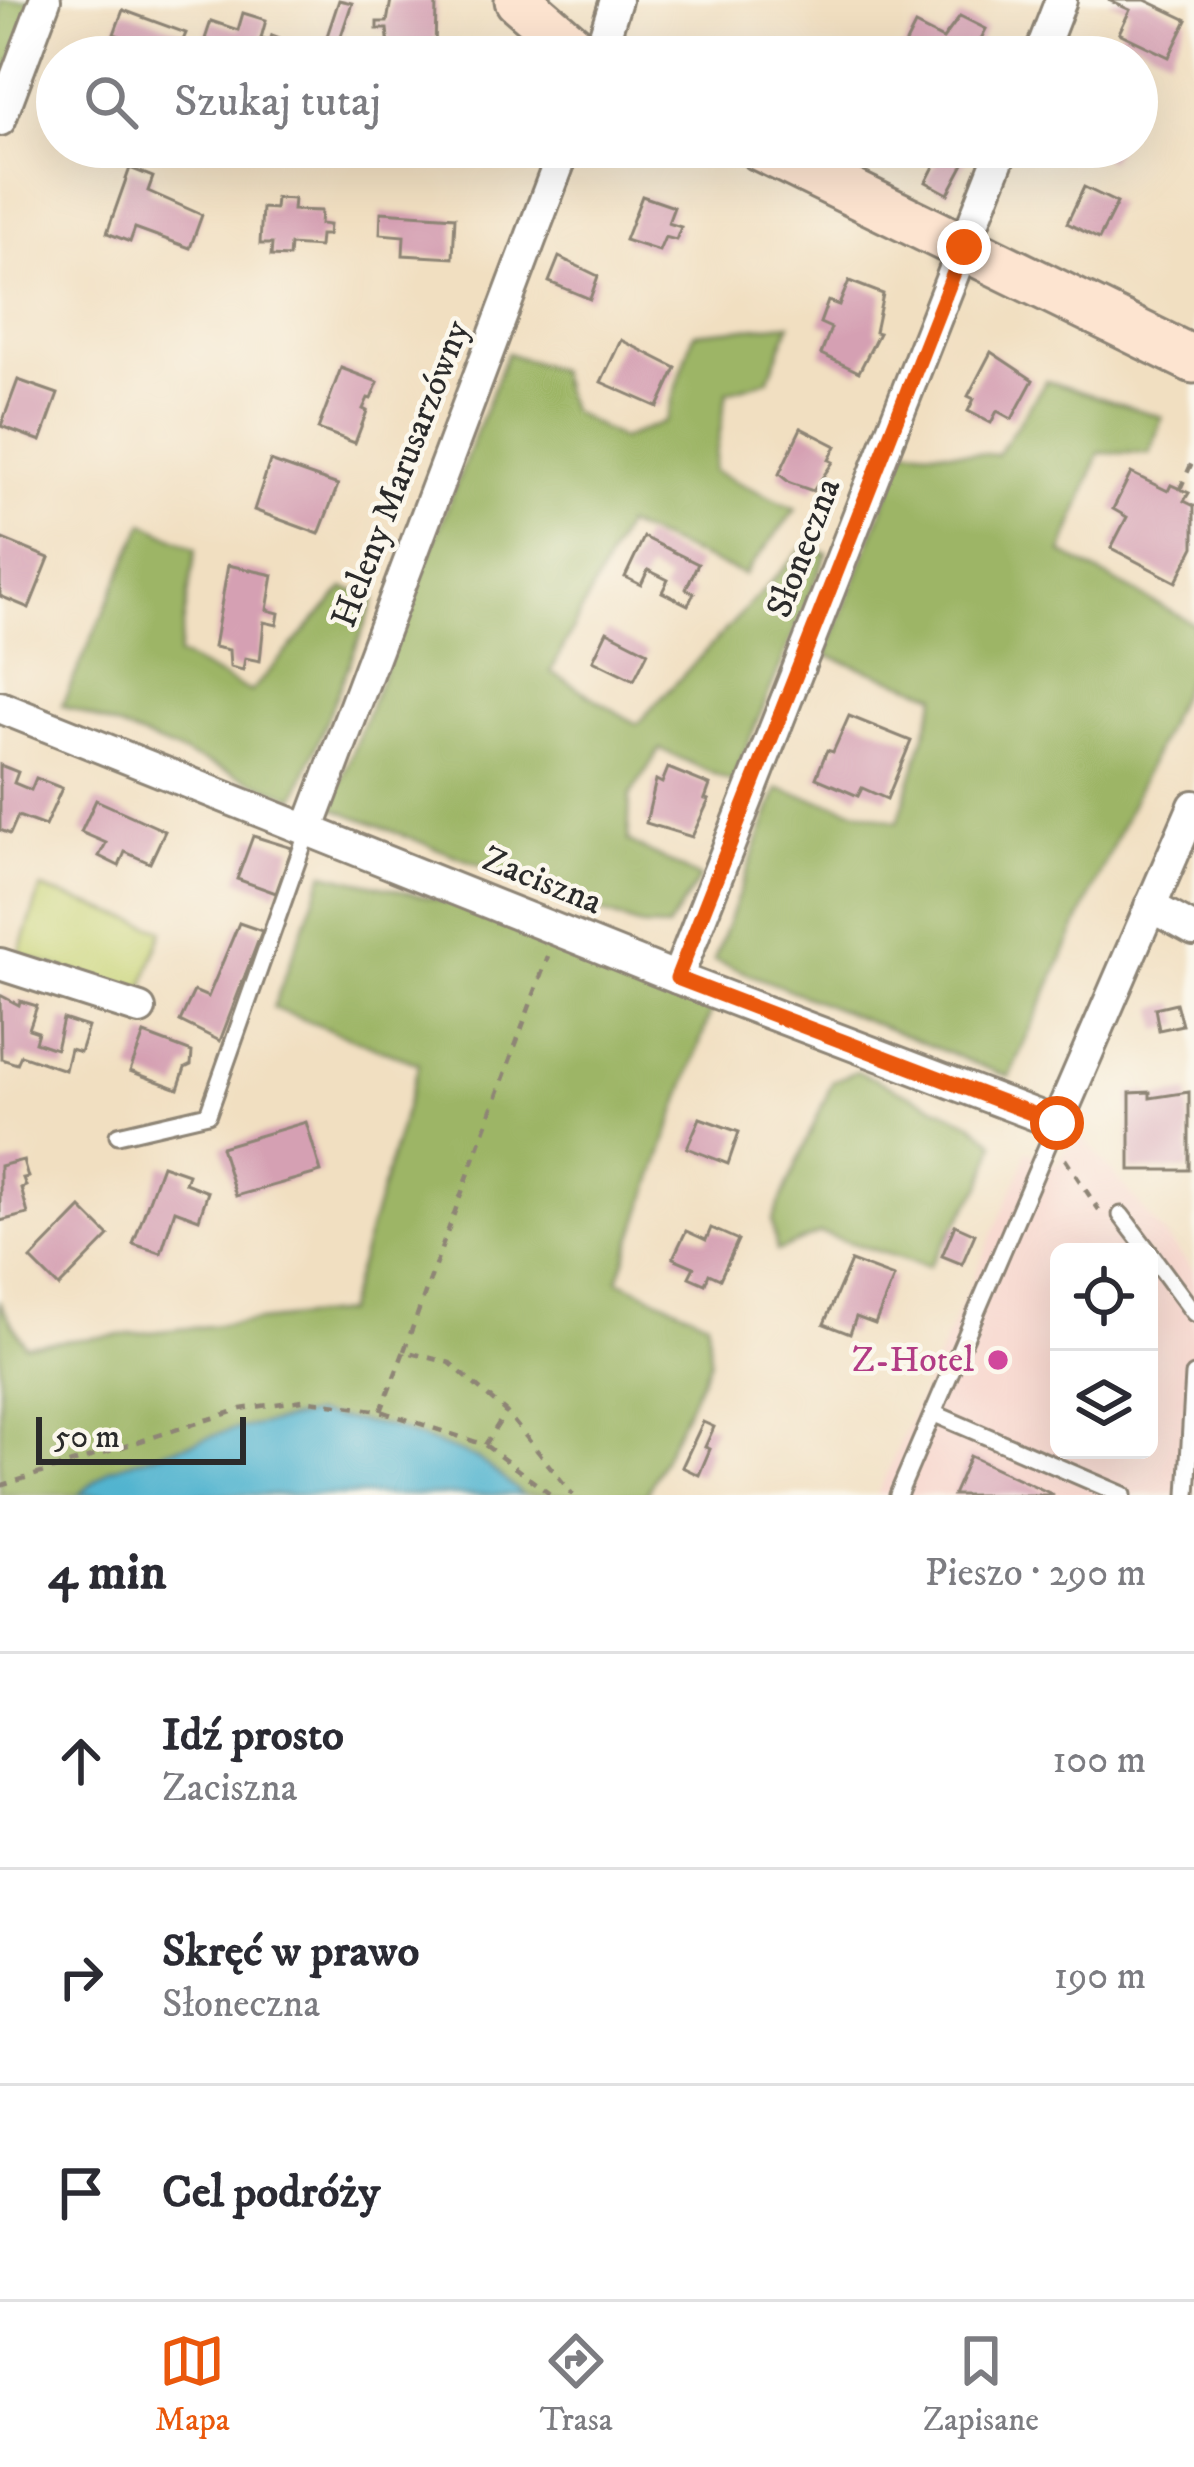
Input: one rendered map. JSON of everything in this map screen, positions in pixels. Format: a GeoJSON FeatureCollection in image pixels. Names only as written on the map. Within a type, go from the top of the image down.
{"type":"FeatureCollection","features":[{"type":"Feature","properties":{"kind":"street"},"geometry":{"type":"LineString","coordinates":[[0,120],[45,0]]}},
{"type":"Feature","properties":{"kind":"street"},"geometry":{"type":"LineString","coordinates":[[518,0],[560,36]]}},
{"type":"Feature","properties":{"kind":"street"},"geometry":{"type":"LineString","coordinates":[[605,36],[616,0]]}},
{"type":"Feature","properties":{"kind":"street"},"geometry":{"type":"LineString","coordinates":[[1047,36],[1061,0]]}},
{"type":"Feature","properties":{"kind":"street","name":"Heleny Marusarzówny"},"geometry":{"type":"LineString","coordinates":[[309,829],[557,168]]}},
{"type":"Feature","properties":{"kind":"street"},"geometry":{"type":"LineString","coordinates":[[802,168],[1194,360]]}},
{"type":"Feature","properties":{"kind":"street","name":"Słoneczna"},"geometry":{"type":"LineString","coordinates":[[677,978],[996,168]]}},
{"type":"Feature","properties":{"kind":"street","name":"Zaciszna"},"geometry":{"type":"LineString","coordinates":[[0,707],[558,928],[1051,1135]]}},
{"type":"Feature","properties":{"kind":"street"},"geometry":{"type":"LineString","coordinates":[[1051,1135],[1158,909],[1193,811]]}},
{"type":"Feature","properties":{"kind":"street"},"geometry":{"type":"LineString","coordinates":[[1158,909],[1194,930]]}},
{"type":"Feature","properties":{"kind":"street"},"geometry":{"type":"LineString","coordinates":[[0,964],[140,1009]]}},
{"type":"Feature","properties":{"kind":"lane"},"geometry":{"type":"LineString","coordinates":[[118,1135],[208,1114],[309,829]]}},
{"type":"Feature","properties":{"kind":"lane"},"geometry":{"type":"LineString","coordinates":[[898,1495],[1051,1135]]}},
{"type":"Feature","properties":{"kind":"lane"},"geometry":{"type":"LineString","coordinates":[[1114,1218],[1140,1243]]}},
{"type":"Feature","properties":{"kind":"lane"},"geometry":{"type":"LineString","coordinates":[[1158,1264],[1194,1313]]}},
{"type":"Feature","properties":{"kind":"lane"},"geometry":{"type":"LineString","coordinates":[[1187,1495],[1194,1375]]}},
{"type":"Feature","properties":{"kind":"lane"},"geometry":{"type":"LineString","coordinates":[[934,1414],[1123,1495]]}},
{"type":"Feature","properties":{"kind":"path"},"geometry":{"type":"LineString","coordinates":[[1180,489],[1194,458]]}},
{"type":"Feature","properties":{"kind":"path"},"geometry":{"type":"LineString","coordinates":[[381,1411],[558,928]]}},
{"type":"Feature","properties":{"kind":"path"},"geometry":{"type":"LineString","coordinates":[[1051,1135],[1114,1218]]}},
{"type":"Feature","properties":{"kind":"path"},"geometry":{"type":"LineString","coordinates":[[404,1351],[450,1364],[506,1412],[573,1495]]}},
{"type":"Feature","properties":{"kind":"path"},"geometry":{"type":"LineString","coordinates":[[0,1486],[241,1409],[302,1400],[381,1411],[484,1445],[550,1495]]}},
{"type":"Feature","properties":{"kind":"path"},"geometry":{"type":"LineString","coordinates":[[484,1445],[506,1412]]}},
{"type":"Feature","properties":{"kind":"shaded area","name":"Z-Hotel"},"geometry":{"type":"Polygon","coordinates":[[[1075,1127],[1194,1271],[1194,1495],[877,1495],[1026,1150],[1058,1164],[1075,1127]]]}},
{"type":"Feature","properties":{"kind":"green space"},"geometry":{"type":"Polygon","coordinates":[[[0,0],[35,0],[0,91],[0,0]]]}},
{"type":"Feature","properties":{"kind":"green space"},"geometry":{"type":"Polygon","coordinates":[[[790,324],[768,380],[727,392],[713,471],[796,509],[744,575],[625,525],[551,672],[637,724],[805,546],[827,553],[732,782],[660,749],[630,796],[628,841],[700,878],[667,928],[643,927],[592,909],[331,807],[507,353],[557,370],[569,410],[621,439],[666,421],[694,333],[790,324]]]}},
{"type":"Feature","properties":{"kind":"green space"},"geometry":{"type":"Polygon","coordinates":[[[1046,381],[1162,417],[1150,453],[1099,453],[1062,553],[1194,624],[1194,664],[1009,1077],[714,960],[778,789],[898,822],[937,695],[826,655],[906,448],[997,455],[1046,381]]]}},
{"type":"Feature","properties":{"kind":"green space"},"geometry":{"type":"Polygon","coordinates":[[[144,523],[196,549],[178,655],[251,692],[344,588],[376,597],[295,798],[62,705],[144,523]]]}},
{"type":"Feature","properties":{"kind":"green space"},"geometry":{"type":"Polygon","coordinates":[[[324,873],[462,905],[713,1005],[618,1280],[707,1321],[710,1361],[646,1495],[523,1495],[477,1459],[315,1414],[232,1430],[110,1469],[79,1495],[0,1495],[0,1303],[25,1345],[345,1312],[419,1064],[273,1008],[324,873]]]}},
{"type":"Feature","properties":{"kind":"green space"},"geometry":{"type":"Polygon","coordinates":[[[41,888],[163,930],[140,996],[19,954],[41,888]]]}},
{"type":"Feature","properties":{"kind":"green space"},"geometry":{"type":"Polygon","coordinates":[[[857,1071],[972,1123],[995,1143],[983,1183],[928,1267],[820,1233],[777,1251],[772,1221],[833,1081],[857,1071]]]}},
{"type":"Feature","properties":{"kind":"water"},"geometry":{"type":"Polygon","coordinates":[[[315,1414],[388,1426],[478,1459],[523,1495],[79,1495],[110,1469],[232,1430],[315,1414]]]}},
{"type":"Feature","properties":{"kind":"building"},"geometry":{"type":"Polygon","coordinates":[[[339,0],[352,3],[341,36],[327,36],[339,0]]]}},
{"type":"Feature","properties":{"kind":"building"},"geometry":{"type":"Polygon","coordinates":[[[391,0],[436,0],[435,36],[388,36],[387,29],[377,29],[377,22],[387,22],[391,0]]]}},
{"type":"Feature","properties":{"kind":"building"},"geometry":{"type":"Polygon","coordinates":[[[1108,0],[1145,0],[1187,20],[1169,57],[1158,52],[1158,36],[1119,33],[1130,10],[1108,0]]]}},
{"type":"Feature","properties":{"kind":"building"},"geometry":{"type":"Polygon","coordinates":[[[123,10],[186,33],[185,36],[114,34],[123,10]]]}},
{"type":"Feature","properties":{"kind":"building"},"geometry":{"type":"Polygon","coordinates":[[[243,13],[266,20],[262,36],[206,36],[211,21],[238,30],[243,13]]]}},
{"type":"Feature","properties":{"kind":"building"},"geometry":{"type":"Polygon","coordinates":[[[960,16],[986,29],[982,36],[945,36],[960,16]]]}},
{"type":"Feature","properties":{"kind":"building"},"geometry":{"type":"Polygon","coordinates":[[[915,25],[937,36],[910,36],[915,25]]]}},
{"type":"Feature","properties":{"kind":"building"},"geometry":{"type":"Polygon","coordinates":[[[130,168],[153,177],[148,191],[202,215],[190,248],[135,228],[130,242],[107,233],[130,168]]]}},
{"type":"Feature","properties":{"kind":"building"},"geometry":{"type":"Polygon","coordinates":[[[933,168],[962,168],[948,194],[926,182],[933,168]]]}},
{"type":"Feature","properties":{"kind":"building"},"geometry":{"type":"Polygon","coordinates":[[[1084,187],[1117,203],[1099,239],[1067,223],[1084,187]]]}},
{"type":"Feature","properties":{"kind":"building"},"geometry":{"type":"Polygon","coordinates":[[[642,196],[674,207],[668,223],[681,227],[676,240],[665,237],[659,251],[625,240],[642,196]]]}},
{"type":"Feature","properties":{"kind":"building"},"geometry":{"type":"Polygon","coordinates":[[[276,198],[294,199],[293,210],[321,211],[320,224],[329,225],[328,235],[320,235],[319,247],[290,245],[289,257],[271,256],[272,244],[260,244],[262,208],[275,209],[276,198]]]}},
{"type":"Feature","properties":{"kind":"building"},"geometry":{"type":"Polygon","coordinates":[[[381,212],[455,217],[453,258],[403,255],[404,236],[380,234],[381,212]]]}},
{"type":"Feature","properties":{"kind":"building"},"geometry":{"type":"Polygon","coordinates":[[[559,257],[598,276],[590,299],[549,282],[559,257]]]}},
{"type":"Feature","properties":{"kind":"building"},"geometry":{"type":"Polygon","coordinates":[[[849,281],[883,294],[875,332],[879,333],[859,372],[821,354],[831,328],[820,323],[828,301],[839,305],[849,281]]]}},
{"type":"Feature","properties":{"kind":"building"},"geometry":{"type":"Polygon","coordinates":[[[621,340],[676,368],[658,407],[601,382],[621,340]]]}},
{"type":"Feature","properties":{"kind":"building"},"geometry":{"type":"Polygon","coordinates":[[[991,352],[1033,380],[1012,419],[997,411],[991,423],[968,411],[974,399],[968,396],[991,352]]]}},
{"type":"Feature","properties":{"kind":"building"},"geometry":{"type":"Polygon","coordinates":[[[341,368],[378,382],[363,409],[367,411],[355,443],[318,429],[341,368]]]}},
{"type":"Feature","properties":{"kind":"building"},"geometry":{"type":"Polygon","coordinates":[[[18,380],[58,394],[41,441],[1,426],[18,380]]]}},
{"type":"Feature","properties":{"kind":"building"},"geometry":{"type":"Polygon","coordinates":[[[801,428],[836,446],[829,460],[833,462],[813,491],[779,474],[801,428]]]}},
{"type":"Feature","properties":{"kind":"building"},"geometry":{"type":"Polygon","coordinates":[[[270,461],[338,485],[319,534],[254,510],[270,461]]]}},
{"type":"Feature","properties":{"kind":"building"},"geometry":{"type":"Polygon","coordinates":[[[1131,473],[1168,491],[1171,485],[1189,493],[1184,501],[1194,506],[1194,547],[1176,582],[1111,548],[1127,517],[1113,509],[1131,473]]]}},
{"type":"Feature","properties":{"kind":"building"},"geometry":{"type":"Polygon","coordinates":[[[644,537],[698,564],[686,589],[694,593],[688,605],[662,592],[668,580],[648,570],[641,585],[625,577],[644,537]]]}},
{"type":"Feature","properties":{"kind":"building"},"geometry":{"type":"Polygon","coordinates":[[[0,538],[49,558],[29,608],[0,596],[0,538]]]}},
{"type":"Feature","properties":{"kind":"building"},"geometry":{"type":"Polygon","coordinates":[[[228,565],[273,575],[267,610],[279,613],[277,625],[264,622],[260,661],[245,658],[243,670],[230,667],[229,650],[214,647],[228,565]]]}},
{"type":"Feature","properties":{"kind":"building"},"geometry":{"type":"Polygon","coordinates":[[[607,631],[648,652],[634,680],[593,660],[607,631]]]}},
{"type":"Feature","properties":{"kind":"building"},"geometry":{"type":"Polygon","coordinates":[[[849,716],[911,741],[887,799],[862,788],[858,796],[816,778],[849,716]]]}},
{"type":"Feature","properties":{"kind":"building"},"geometry":{"type":"Polygon","coordinates":[[[0,765],[18,772],[14,783],[31,790],[36,778],[62,788],[45,826],[18,816],[10,834],[0,830],[0,765]]]}},
{"type":"Feature","properties":{"kind":"building"},"geometry":{"type":"Polygon","coordinates":[[[668,768],[710,785],[705,799],[709,800],[692,837],[646,823],[656,780],[662,783],[668,768]]]}},
{"type":"Feature","properties":{"kind":"building"},"geometry":{"type":"Polygon","coordinates":[[[96,800],[165,831],[150,863],[125,852],[119,866],[99,856],[106,843],[81,832],[96,800]]]}},
{"type":"Feature","properties":{"kind":"building"},"geometry":{"type":"Polygon","coordinates":[[[253,836],[292,848],[276,893],[237,879],[253,836]]]}},
{"type":"Feature","properties":{"kind":"building"},"geometry":{"type":"Polygon","coordinates":[[[239,923],[262,931],[220,1041],[180,1021],[194,991],[208,997],[239,923]]]}},
{"type":"Feature","properties":{"kind":"building"},"geometry":{"type":"Polygon","coordinates":[[[0,995],[19,1005],[20,1001],[37,1006],[29,1029],[38,1032],[35,1042],[56,1049],[63,1019],[88,1027],[80,1052],[70,1049],[65,1070],[21,1055],[17,1064],[1,1059],[0,995]]]}},
{"type":"Feature","properties":{"kind":"building"},"geometry":{"type":"Polygon","coordinates":[[[1176,1003],[1182,1025],[1159,1030],[1155,1008],[1176,1003]]]}},
{"type":"Feature","properties":{"kind":"building"},"geometry":{"type":"Polygon","coordinates":[[[144,1034],[192,1052],[191,1065],[185,1068],[178,1089],[130,1071],[144,1034]]]}},
{"type":"Feature","properties":{"kind":"building"},"geometry":{"type":"Polygon","coordinates":[[[1150,1092],[1150,1098],[1189,1092],[1189,1170],[1130,1170],[1130,1093],[1150,1092]]]}},
{"type":"Feature","properties":{"kind":"building"},"geometry":{"type":"Polygon","coordinates":[[[700,1118],[739,1132],[728,1164],[687,1148],[700,1118]]]}},
{"type":"Feature","properties":{"kind":"building"},"geometry":{"type":"Polygon","coordinates":[[[306,1122],[321,1172],[236,1196],[221,1147],[306,1122]]]}},
{"type":"Feature","properties":{"kind":"building"},"geometry":{"type":"Polygon","coordinates":[[[23,1160],[28,1177],[23,1178],[26,1186],[21,1188],[28,1214],[0,1221],[0,1166],[23,1160]]]}},
{"type":"Feature","properties":{"kind":"building"},"geometry":{"type":"Polygon","coordinates":[[[162,1165],[188,1174],[185,1183],[208,1192],[199,1219],[175,1210],[161,1253],[133,1244],[162,1165]]]}},
{"type":"Feature","properties":{"kind":"building"},"geometry":{"type":"Polygon","coordinates":[[[81,1208],[109,1236],[59,1287],[31,1259],[81,1208]]]}},
{"type":"Feature","properties":{"kind":"building"},"geometry":{"type":"Polygon","coordinates":[[[955,1225],[975,1234],[962,1264],[942,1256],[955,1225]]]}},
{"type":"Feature","properties":{"kind":"building"},"geometry":{"type":"Polygon","coordinates":[[[711,1228],[738,1240],[720,1279],[709,1274],[705,1284],[689,1277],[694,1267],[673,1258],[686,1231],[706,1240],[711,1228]]]}},
{"type":"Feature","properties":{"kind":"building"},"geometry":{"type":"Polygon","coordinates":[[[851,1261],[894,1277],[875,1324],[856,1317],[850,1334],[824,1324],[851,1261]]]}},
{"type":"Feature","properties":{"kind":"building"},"geometry":{"type":"Polygon","coordinates":[[[703,1422],[714,1427],[699,1475],[682,1467],[703,1422]]]}},
{"type":"Feature","properties":{"kind":"building"},"geometry":{"type":"Polygon","coordinates":[[[970,1456],[1054,1495],[953,1495],[970,1456]]]}},
{"type":"Feature","properties":{"kind":"place","name":"Z-Hotel"},"geometry":{"type":"Point","coordinates":[998,1360]}},
{"type":"Feature","properties":{"kind":"route"},"geometry":{"type":"LineString","coordinates":[[964,247],[677,978],[1057,1123]]}}]}
